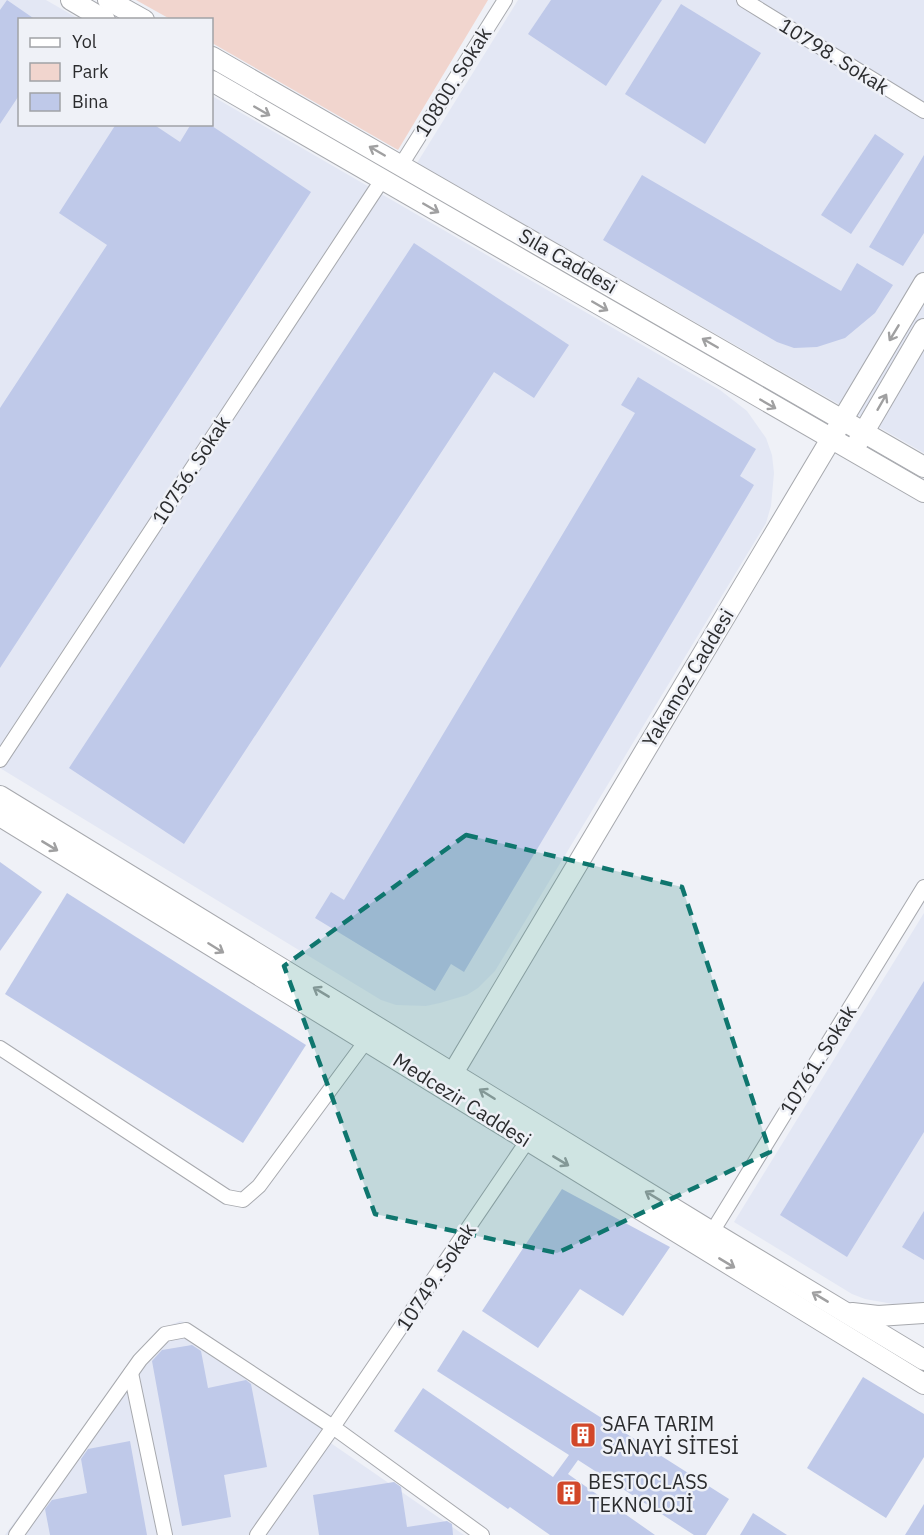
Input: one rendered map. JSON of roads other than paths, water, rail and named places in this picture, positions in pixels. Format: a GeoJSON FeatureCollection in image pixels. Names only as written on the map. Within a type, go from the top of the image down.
{"type":"FeatureCollection","features":[{"type":"Feature","properties":{"kind":"street"},"geometry":{"type":"LineString","coordinates":[[71,0],[102,18]]}},
{"type":"Feature","properties":{"kind":"street"},"geometry":{"type":"LineString","coordinates":[[108,0],[140,18]]}},
{"type":"Feature","properties":{"kind":"street","name":"10800. Sokak"},"geometry":{"type":"LineString","coordinates":[[401,165],[505,0]]}},
{"type":"Feature","properties":{"kind":"street","name":"10798. Sokak"},"geometry":{"type":"LineString","coordinates":[[744,0],[924,111]]}},
{"type":"Feature","properties":{"kind":"street","name":"Sıla Caddesi"},"geometry":{"type":"LineString","coordinates":[[213,58],[924,467]]}},
{"type":"Feature","properties":{"kind":"street"},"geometry":{"type":"LineString","coordinates":[[213,82],[830,440],[924,492]]}},
{"type":"Feature","properties":{"kind":"street","name":"10756. Sokak"},"geometry":{"type":"LineString","coordinates":[[0,760],[382,180]]}},
{"type":"Feature","properties":{"kind":"street","name":"Yakamoz Caddesi"},"geometry":{"type":"LineString","coordinates":[[453,1073],[924,283]]}},
{"type":"Feature","properties":{"kind":"street"},"geometry":{"type":"LineString","coordinates":[[852,452],[924,329]]}},
{"type":"Feature","properties":{"kind":"street","name":"Medcezir Caddesi"},"geometry":{"type":"LineString","coordinates":[[0,796],[453,1073],[533,1133],[924,1384]]}},
{"type":"Feature","properties":{"kind":"street","name":"Medcezir Caddesi"},"geometry":{"type":"LineString","coordinates":[[0,816],[366,1041],[712,1232],[924,1359]]}},
{"type":"Feature","properties":{"kind":"street","name":"10761. Sokak"},"geometry":{"type":"LineString","coordinates":[[712,1232],[924,887]]}},
{"type":"Feature","properties":{"kind":"street"},"geometry":{"type":"LineString","coordinates":[[0,1048],[227,1197],[243,1200],[259,1186],[366,1041]]}},
{"type":"Feature","properties":{"kind":"street","name":"10749. Sokak"},"geometry":{"type":"LineString","coordinates":[[257,1535],[533,1133]]}},
{"type":"Feature","properties":{"kind":"street"},"geometry":{"type":"LineString","coordinates":[[844,1311],[878,1316],[924,1313]]}},
{"type":"Feature","properties":{"kind":"street"},"geometry":{"type":"LineString","coordinates":[[16,1535],[140,1360],[165,1334],[186,1330],[333,1427],[482,1535]]}},
{"type":"Feature","properties":{"kind":"street"},"geometry":{"type":"LineString","coordinates":[[131,1373],[165,1535]]}},
{"type":"Feature","properties":{"kind":"street"},"geometry":{"type":"LineString","coordinates":[[28,1518],[31,1535]]}},
{"type":"Feature","properties":{"kind":"place","name":"SAFA TARIM SANAYİ SİTESİ"},"geometry":{"type":"Point","coordinates":[583,1435]}},
{"type":"Feature","properties":{"kind":"place","name":"BESTOCLASS TEKNOLOJİ"},"geometry":{"type":"Point","coordinates":[569,1493]}}]}
